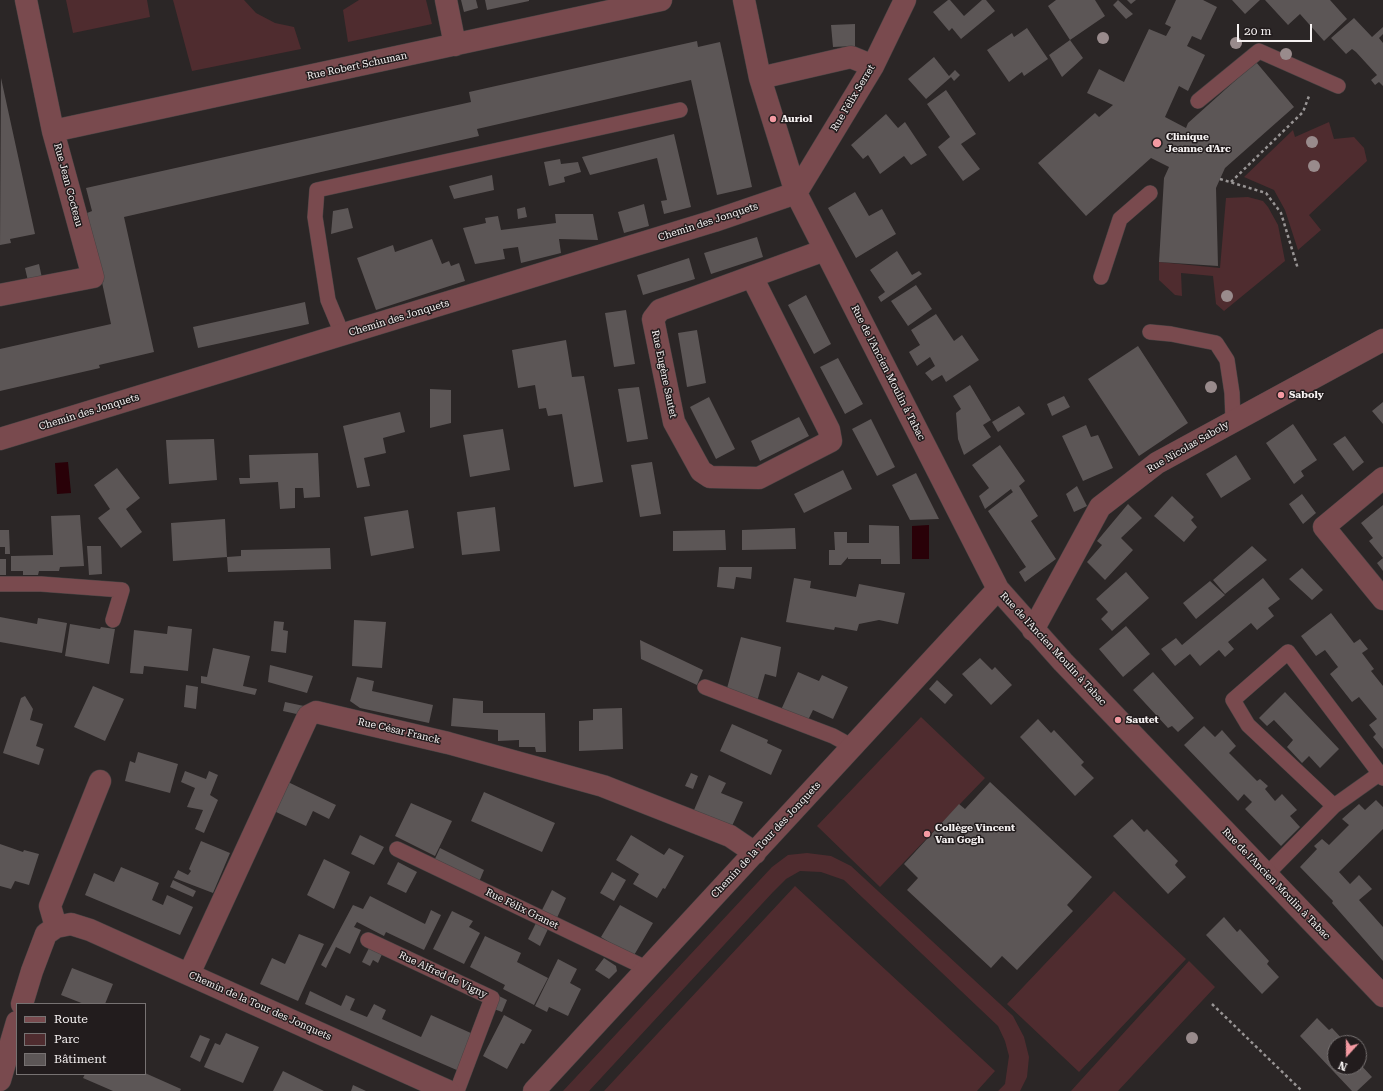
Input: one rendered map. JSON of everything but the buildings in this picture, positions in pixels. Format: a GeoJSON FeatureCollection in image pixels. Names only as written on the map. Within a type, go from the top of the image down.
{"type":"FeatureCollection","features":[{"type":"Feature","properties":{"kind":"street","name":"Rue Jean Cocteau"},"geometry":{"type":"LineString","coordinates":[[0,295],[93,277],[53,131],[26,0]]}},
{"type":"Feature","properties":{"kind":"street"},"geometry":{"type":"LineString","coordinates":[[446,0],[455,45]]}},
{"type":"Feature","properties":{"kind":"street","name":"Rue Robert Schuman"},"geometry":{"type":"LineString","coordinates":[[53,131],[661,0]]}},
{"type":"Feature","properties":{"kind":"street","name":"Rue de l'Ancien Moulin à Tabac"},"geometry":{"type":"LineString","coordinates":[[744,0],[760,78],[796,193],[998,589],[1033,630],[1383,996]]}},
{"type":"Feature","properties":{"kind":"street","name":"Rue Félix Serret"},"geometry":{"type":"LineString","coordinates":[[796,193],[873,66],[905,0]]}},
{"type":"Feature","properties":{"kind":"street"},"geometry":{"type":"LineString","coordinates":[[760,78],[851,56],[873,66]]}},
{"type":"Feature","properties":{"kind":"street","name":"Chemin des Jonquets"},"geometry":{"type":"LineString","coordinates":[[0,440],[714,221],[796,193]]}},
{"type":"Feature","properties":{"kind":"street","name":"Rue Eugène Sautet"},"geometry":{"type":"LineString","coordinates":[[752,277],[829,430],[831,441],[759,478],[710,477],[702,471],[674,422],[653,319],[660,310],[825,250]]}},
{"type":"Feature","properties":{"kind":"street","name":"Rue Nicolas Saboly"},"geometry":{"type":"LineString","coordinates":[[1033,630],[1100,508],[1157,463],[1383,340]]}},
{"type":"Feature","properties":{"kind":"street"},"geometry":{"type":"LineString","coordinates":[[1383,478],[1324,527],[1383,599]]}},
{"type":"Feature","properties":{"kind":"street","name":"Chemin de la Tour des Jonquets"},"geometry":{"type":"LineString","coordinates":[[534,1091],[998,589]]}},
{"type":"Feature","properties":{"kind":"street","name":"Rue César Franck"},"geometry":{"type":"LineString","coordinates":[[189,974],[308,716],[316,712],[448,742],[603,786],[730,836],[755,853]]}},
{"type":"Feature","properties":{"kind":"street"},"geometry":{"type":"LineString","coordinates":[[22,1003],[32,971],[46,934],[63,925],[50,906],[100,781]]}},
{"type":"Feature","properties":{"kind":"street","name":"Chemin de la Tour des Jonquets"},"geometry":{"type":"LineString","coordinates":[[63,925],[90,930],[448,1091]]}},
{"type":"Feature","properties":{"kind":"street"},"geometry":{"type":"LineString","coordinates":[[0,1080],[16,1025]]}},
{"type":"Feature","properties":{"kind":"lane"},"geometry":{"type":"LineString","coordinates":[[1198,101],[1259,51],[1338,86]]}},
{"type":"Feature","properties":{"kind":"lane"},"geometry":{"type":"LineString","coordinates":[[343,336],[328,300],[315,217],[317,190],[680,110]]}},
{"type":"Feature","properties":{"kind":"lane"},"geometry":{"type":"LineString","coordinates":[[1100,277],[1120,219],[1150,193]]}},
{"type":"Feature","properties":{"kind":"lane"},"geometry":{"type":"LineString","coordinates":[[1150,332],[1171,334],[1216,344],[1227,360],[1232,393],[1233,421]]}},
{"type":"Feature","properties":{"kind":"lane"},"geometry":{"type":"LineString","coordinates":[[0,584],[41,584],[122,590],[113,620]]}},
{"type":"Feature","properties":{"kind":"lane"},"geometry":{"type":"LineString","coordinates":[[1266,874],[1334,806],[1381,776],[1288,652],[1233,700],[1248,725],[1334,806]]}},
{"type":"Feature","properties":{"kind":"lane"},"geometry":{"type":"LineString","coordinates":[[705,687],[833,736],[852,747]]}},
{"type":"Feature","properties":{"kind":"lane","name":"Rue Félix Granet"},"geometry":{"type":"LineString","coordinates":[[397,849],[648,969]]}},
{"type":"Feature","properties":{"kind":"lane","name":"Rue Alfred de Vigny"},"geometry":{"type":"LineString","coordinates":[[368,940],[492,998],[457,1091]]}},
{"type":"Feature","properties":{"kind":"path"},"geometry":{"type":"LineString","coordinates":[[1231,182],[1303,112],[1316,77]]}},
{"type":"Feature","properties":{"kind":"path"},"geometry":{"type":"LineString","coordinates":[[1220,179],[1266,193],[1270,197],[1281,213],[1298,269]]}},
{"type":"Feature","properties":{"kind":"path"},"geometry":{"type":"LineString","coordinates":[[1212,1004],[1302,1091]]}},
{"type":"Feature","properties":{"kind":"green space"},"geometry":{"type":"Polygon","coordinates":[[[66,0],[147,0],[150,17],[73,33],[66,0]]]}},
{"type":"Feature","properties":{"kind":"green space"},"geometry":{"type":"Polygon","coordinates":[[[173,0],[244,0],[256,13],[275,23],[294,27],[301,49],[192,71],[173,0]]]}},
{"type":"Feature","properties":{"kind":"green space"},"geometry":{"type":"Polygon","coordinates":[[[359,0],[426,0],[432,24],[348,42],[343,10],[359,0]]]}},
{"type":"Feature","properties":{"kind":"green space"},"geometry":{"type":"Polygon","coordinates":[[[1329,122],[1334,139],[1354,137],[1364,148],[1367,161],[1309,215],[1321,230],[1298,250],[1285,210],[1274,190],[1244,177],[1293,130],[1295,137],[1329,122]]]}},
{"type":"Feature","properties":{"kind":"green space"},"geometry":{"type":"Polygon","coordinates":[[[1248,197],[1263,201],[1268,207],[1278,225],[1285,261],[1224,311],[1216,304],[1213,276],[1181,273],[1182,296],[1175,295],[1159,280],[1159,262],[1220,268],[1226,198],[1248,197]]]}},
{"type":"Feature","properties":{"kind":"green space"},"geometry":{"type":"Polygon","coordinates":[[[921,717],[985,778],[880,887],[817,826],[921,717]]]}},
{"type":"Feature","properties":{"kind":"green space"},"geometry":{"type":"Polygon","coordinates":[[[807,853],[831,856],[851,866],[1013,1016],[1024,1037],[1029,1057],[1027,1077],[1020,1091],[998,1091],[1005,1084],[1009,1056],[1005,1041],[998,1026],[844,880],[821,872],[800,871],[786,879],[773,892],[589,1091],[563,1091],[772,867],[788,855],[807,853]]]}},
{"type":"Feature","properties":{"kind":"green space"},"geometry":{"type":"Polygon","coordinates":[[[795,886],[995,1071],[977,1091],[604,1091],[795,886]]]}},
{"type":"Feature","properties":{"kind":"green space"},"geometry":{"type":"Polygon","coordinates":[[[1114,891],[1186,959],[1079,1072],[1007,1004],[1114,891]]]}},
{"type":"Feature","properties":{"kind":"green space"},"geometry":{"type":"Polygon","coordinates":[[[1189,961],[1215,987],[1118,1091],[1071,1091],[1189,961]]]}},
{"type":"Feature","properties":{"kind":"shaded area"},"geometry":{"type":"Polygon","coordinates":[[[68,462],[71,493],[57,494],[55,463],[68,462]]]}},
{"type":"Feature","properties":{"kind":"shaded area"},"geometry":{"type":"Polygon","coordinates":[[[929,525],[929,559],[912,559],[912,526],[929,525]]]}},
{"type":"Feature","properties":{"kind":"place","name":"Auriol"},"geometry":{"type":"Point","coordinates":[773,119]}},
{"type":"Feature","properties":{"kind":"place","name":"Clinique Jeanne d'Arc"},"geometry":{"type":"Point","coordinates":[1157,143]}},
{"type":"Feature","properties":{"kind":"place","name":"Saboly"},"geometry":{"type":"Point","coordinates":[1281,395]}},
{"type":"Feature","properties":{"kind":"place","name":"Sautet"},"geometry":{"type":"Point","coordinates":[1118,720]}},
{"type":"Feature","properties":{"kind":"place","name":"Collège Vincent Van Gogh"},"geometry":{"type":"Point","coordinates":[927,834]}}]}
